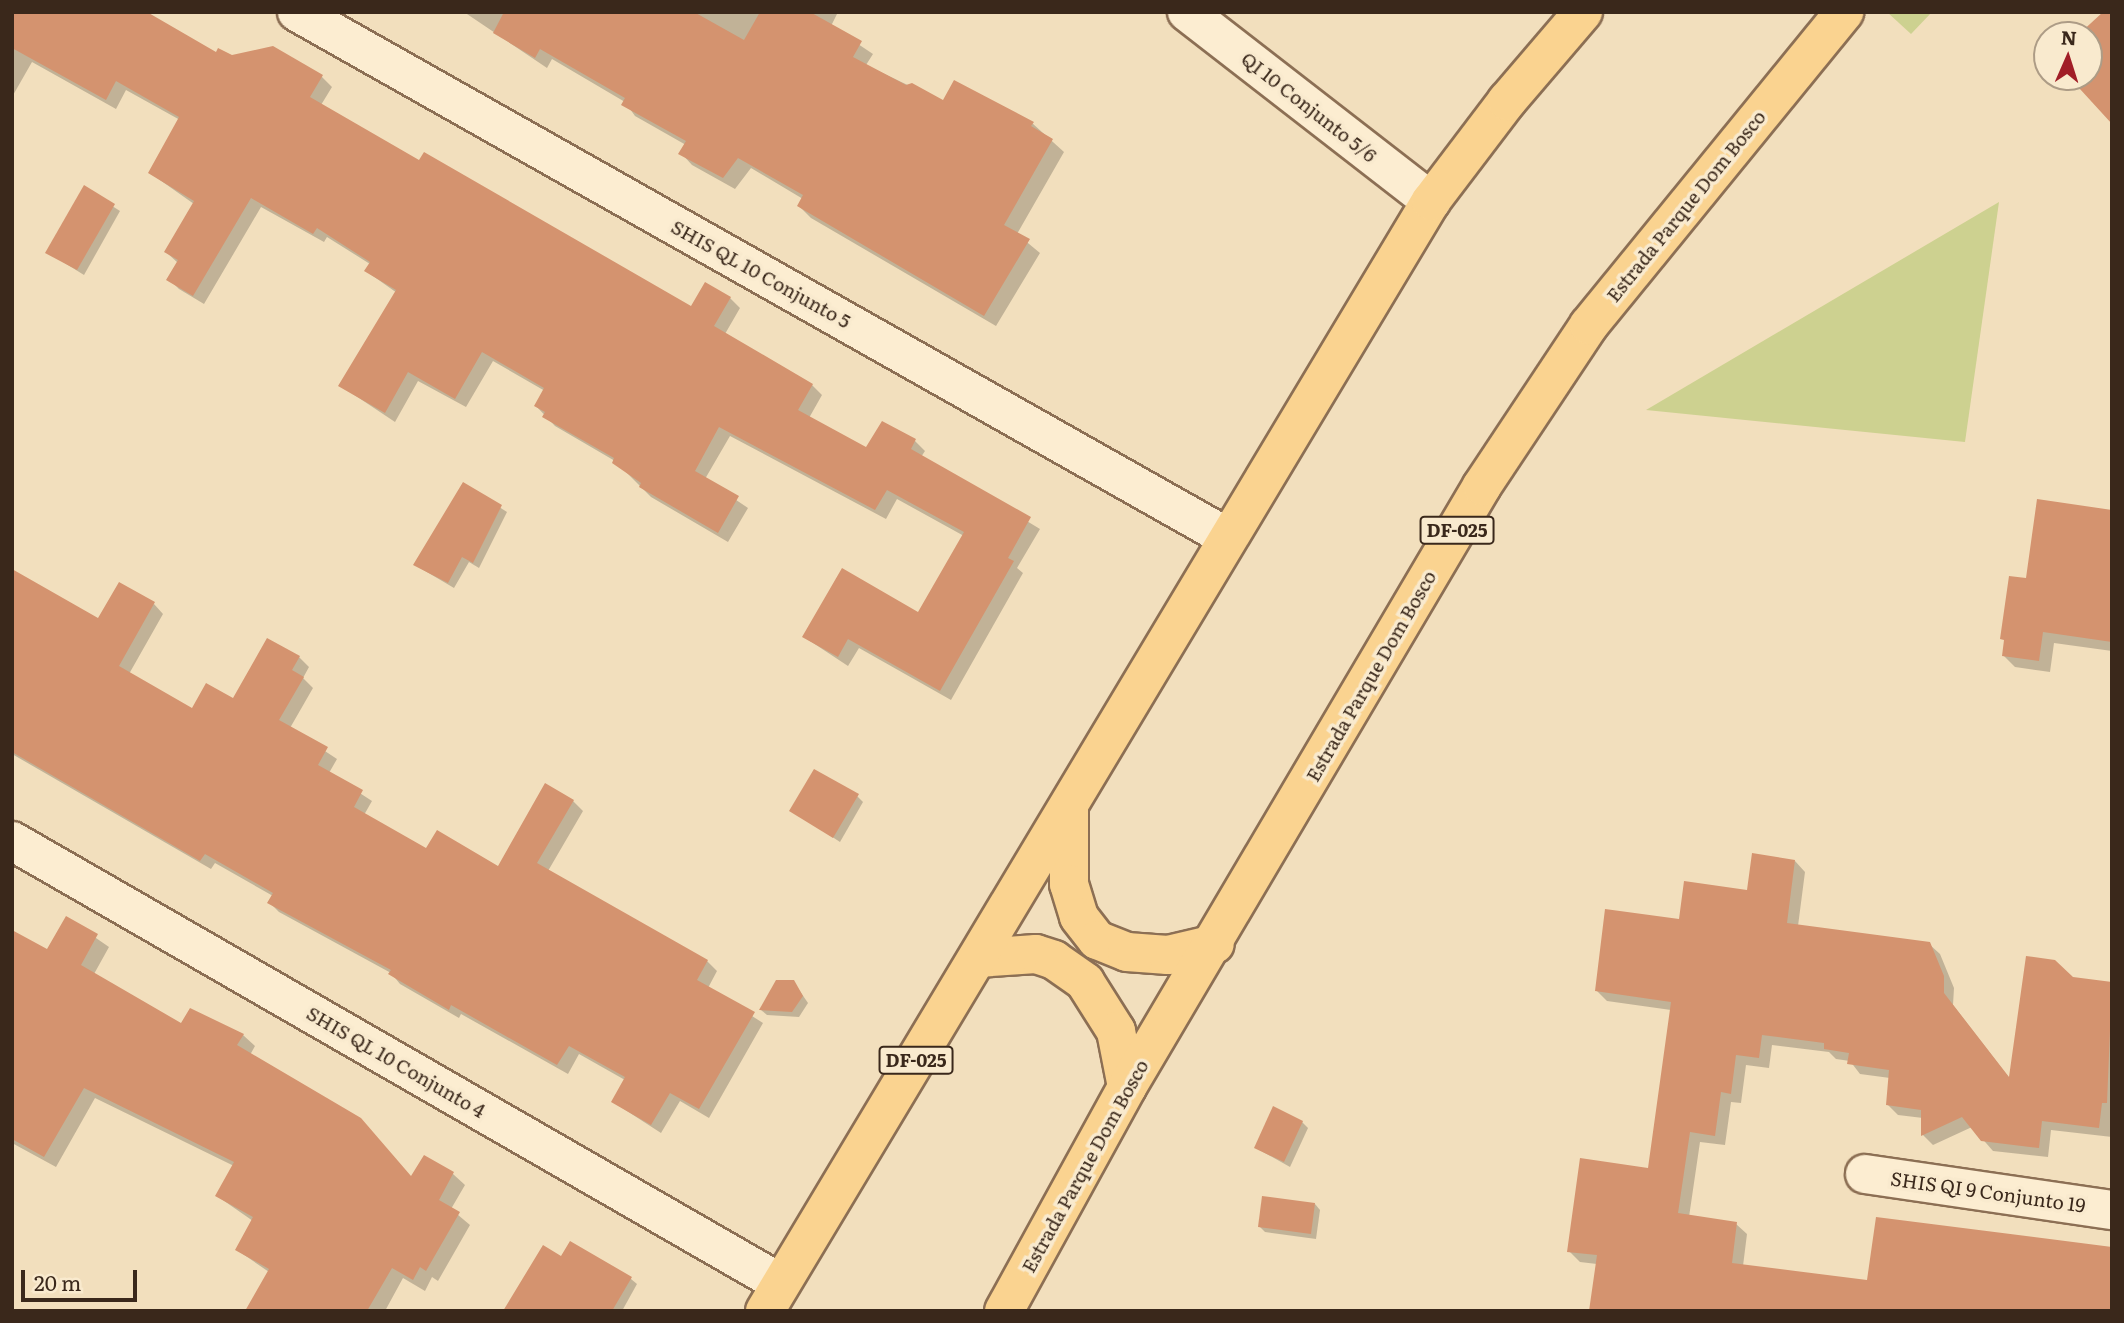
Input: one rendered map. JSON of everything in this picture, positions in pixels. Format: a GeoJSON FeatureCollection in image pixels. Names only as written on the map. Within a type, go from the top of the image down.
{"type":"FeatureCollection","features":[{"type":"Feature","properties":{"kind":"main road","name":"DF-025"},"geometry":{"type":"LineString","coordinates":[[772,1297],[1069,809],[1225,537],[1431,201],[1507,101],[1583,12]]}},
{"type":"Feature","properties":{"kind":"main road","name":"Estrada Parque Dom Bosco"},"geometry":{"type":"LineString","coordinates":[[1004,1311],[1127,1087],[1215,944],[1482,486],[1589,325],[1844,12]]}},
{"type":"Feature","properties":{"kind":"main road"},"geometry":{"type":"LineString","coordinates":[[1069,809],[1069,884],[1079,917],[1097,940],[1127,952],[1168,955],[1215,944]]}},
{"type":"Feature","properties":{"kind":"main road"},"geometry":{"type":"LineString","coordinates":[[978,958],[1037,954],[1054,960],[1085,982],[1116,1031],[1127,1087]]}},
{"type":"Feature","properties":{"kind":"street","name":"SHIS QL 10 Conjunto 5"},"geometry":{"type":"LineString","coordinates":[[297,12],[1225,537]]}},
{"type":"Feature","properties":{"kind":"street","name":"QI 10 Conjunto 5/6"},"geometry":{"type":"LineString","coordinates":[[1187,12],[1431,201]]}},
{"type":"Feature","properties":{"kind":"street","name":"SHIS QL 10 Conjunto 4"},"geometry":{"type":"LineString","coordinates":[[12,841],[772,1297]]}},
{"type":"Feature","properties":{"kind":"street","name":"SHIS QI 9 Conjunto 19"},"geometry":{"type":"LineString","coordinates":[[1865,1174],[2112,1210]]}},
{"type":"Feature","properties":{"kind":"green space"},"geometry":{"type":"Polygon","coordinates":[[[1887,12],[1932,12],[1911,34],[1887,12]]]}},
{"type":"Feature","properties":{"kind":"green space"},"geometry":{"type":"Polygon","coordinates":[[[1999,202],[1965,442],[1646,410],[1999,202]]]}},
{"type":"Feature","properties":{"kind":"building"},"geometry":{"type":"Polygon","coordinates":[[[12,12],[147,12],[216,52],[218,48],[232,55],[273,46],[323,75],[310,97],[419,160],[424,152],[691,306],[705,282],[731,297],[714,326],[813,384],[798,410],[866,447],[882,421],[916,439],[911,449],[1031,517],[1008,558],[1014,561],[940,691],[848,639],[838,657],[802,637],[842,568],[918,612],[964,532],[887,490],[875,510],[719,427],[695,471],[739,496],[718,533],[639,487],[641,483],[612,463],[614,458],[542,417],[545,412],[534,406],[544,388],[482,352],[455,399],[408,372],[385,413],[338,386],[396,290],[364,271],[370,262],[317,228],[313,234],[251,198],[193,296],[166,280],[178,260],[164,252],[194,201],[148,173],[179,117],[116,81],[106,100],[12,48],[12,12]]]}},
{"type":"Feature","properties":{"kind":"building"},"geometry":{"type":"Polygon","coordinates":[[[504,12],[694,12],[744,40],[760,12],[810,12],[862,41],[853,57],[906,85],[912,83],[943,100],[954,80],[1034,122],[1031,126],[1053,139],[1004,225],[1030,239],[984,316],[797,206],[803,195],[738,158],[723,178],[678,154],[686,141],[621,105],[625,98],[540,49],[535,58],[493,33],[504,12]]]}},
{"type":"Feature","properties":{"kind":"building"},"geometry":{"type":"Polygon","coordinates":[[[2103,12],[2112,12],[2112,124],[2082,91],[2103,91],[2103,21],[2093,21],[2103,12]]]}},
{"type":"Feature","properties":{"kind":"building"},"geometry":{"type":"Polygon","coordinates":[[[84,185],[115,204],[77,270],[45,253],[84,185]]]}},
{"type":"Feature","properties":{"kind":"building"},"geometry":{"type":"Polygon","coordinates":[[[463,482],[502,505],[473,563],[462,557],[448,583],[413,565],[463,482]]]}},
{"type":"Feature","properties":{"kind":"building"},"geometry":{"type":"Polygon","coordinates":[[[2037,499],[2112,510],[2112,642],[2043,632],[2039,661],[2002,656],[2004,640],[2000,639],[2009,576],[2026,578],[2037,499]]]}},
{"type":"Feature","properties":{"kind":"building"},"geometry":{"type":"Polygon","coordinates":[[[12,569],[98,618],[119,582],[155,602],[119,666],[192,708],[206,683],[233,698],[267,638],[300,656],[292,670],[304,677],[279,720],[328,747],[318,765],[363,790],[354,807],[426,848],[437,830],[498,866],[545,783],[574,800],[537,863],[708,960],[697,980],[755,1012],[699,1109],[670,1093],[651,1125],[611,1102],[625,1077],[569,1046],[557,1065],[451,1005],[449,1010],[388,974],[391,970],[267,903],[273,893],[205,854],[200,861],[12,752],[12,569]]]}},
{"type":"Feature","properties":{"kind":"building"},"geometry":{"type":"Polygon","coordinates":[[[814,769],[859,794],[833,838],[789,811],[814,769]]]}},
{"type":"Feature","properties":{"kind":"building"},"geometry":{"type":"Polygon","coordinates":[[[1752,853],[1795,860],[1787,923],[1930,942],[1944,976],[1944,993],[2009,1077],[2026,956],[2055,960],[2073,977],[2112,982],[2107,1103],[2102,1103],[2099,1128],[2042,1121],[2039,1148],[1981,1141],[1962,1117],[1921,1136],[1921,1110],[1886,1105],[1889,1070],[1847,1064],[1849,1053],[1824,1049],[1824,1043],[1762,1035],[1759,1058],[1736,1055],[1731,1094],[1721,1092],[1715,1136],[1690,1132],[1678,1213],[1737,1222],[1732,1263],[1867,1280],[1876,1217],[2112,1247],[2112,1311],[1589,1311],[1597,1255],[1567,1252],[1580,1158],[1648,1168],[1671,1002],[1595,991],[1605,909],[1679,919],[1684,881],[1747,890],[1752,853]]]}},
{"type":"Feature","properties":{"kind":"building"},"geometry":{"type":"Polygon","coordinates":[[[66,916],[98,934],[81,965],[181,1023],[190,1008],[244,1034],[237,1045],[361,1118],[411,1176],[424,1155],[454,1172],[439,1200],[460,1212],[426,1271],[420,1267],[413,1280],[392,1268],[367,1311],[245,1311],[269,1269],[235,1250],[253,1217],[215,1196],[234,1162],[84,1088],[44,1157],[12,1139],[12,930],[47,949],[66,916]]]}},
{"type":"Feature","properties":{"kind":"building"},"geometry":{"type":"Polygon","coordinates":[[[776,980],[794,980],[803,996],[792,1012],[759,1010],[776,980]]]}},
{"type":"Feature","properties":{"kind":"building"},"geometry":{"type":"Polygon","coordinates":[[[1273,1106],[1303,1121],[1284,1162],[1254,1148],[1273,1106]]]}},
{"type":"Feature","properties":{"kind":"building"},"geometry":{"type":"Polygon","coordinates":[[[1262,1196],[1315,1203],[1311,1234],[1258,1227],[1262,1196]]]}},
{"type":"Feature","properties":{"kind":"building"},"geometry":{"type":"Polygon","coordinates":[[[570,1241],[632,1277],[612,1311],[503,1311],[543,1245],[561,1256],[570,1241]]]}}]}
